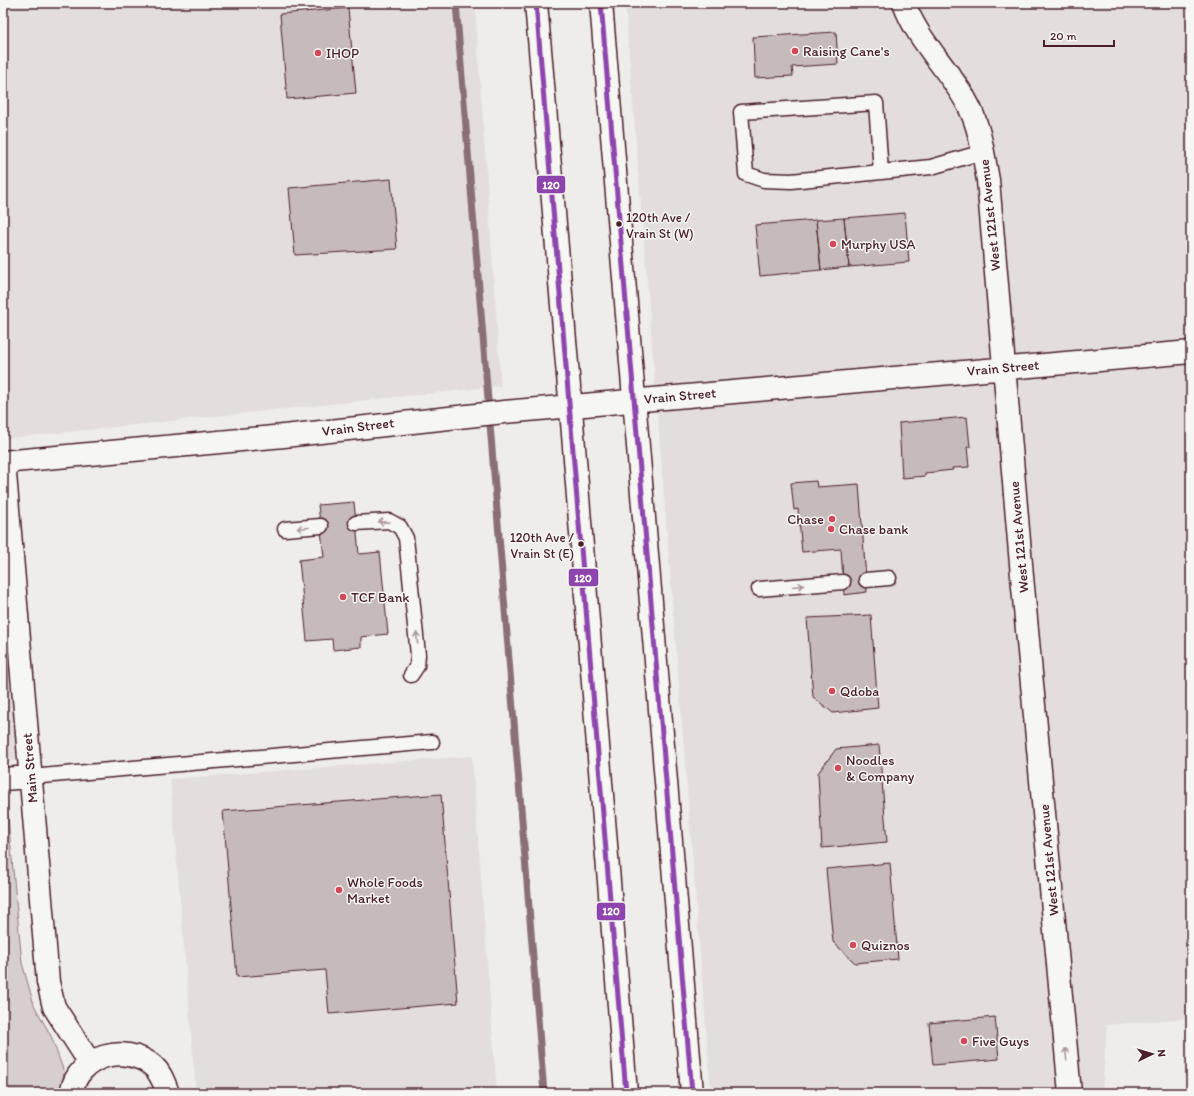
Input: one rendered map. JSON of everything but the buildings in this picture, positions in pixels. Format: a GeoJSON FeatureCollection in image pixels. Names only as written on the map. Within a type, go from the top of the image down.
{"type":"FeatureCollection","features":[{"type":"Feature","properties":{"kind":"street"},"geometry":{"type":"LineString","coordinates":[[536,3],[571,406],[626,1093]]}},
{"type":"Feature","properties":{"kind":"street"},"geometry":{"type":"LineString","coordinates":[[601,3],[692,1093]]}},
{"type":"Feature","properties":{"kind":"street","name":"West 121st Avenue"},"geometry":{"type":"LineString","coordinates":[[904,3],[915,27],[929,50],[965,100],[975,118],[988,180],[1070,1093]]}},
{"type":"Feature","properties":{"kind":"street","name":"Vrain Street"},"geometry":{"type":"LineString","coordinates":[[4,462],[284,436],[461,416],[633,400],[1191,352]]}},
{"type":"Feature","properties":{"kind":"street","name":"Main Street"},"geometry":{"type":"LineString","coordinates":[[4,462],[48,982],[54,1007],[90,1063]]}},
{"type":"Feature","properties":{"kind":"street"},"geometry":{"type":"LineString","coordinates":[[3,779],[30,777]]}},
{"type":"Feature","properties":{"kind":"street"},"geometry":{"type":"LineString","coordinates":[[71,1093],[78,1075],[90,1063],[105,1055],[122,1053],[139,1057],[153,1066],[163,1079],[168,1093]]}},
{"type":"Feature","properties":{"kind":"lane"},"geometry":{"type":"LineString","coordinates":[[881,172],[876,103],[741,112],[746,174],[764,180],[791,181],[881,172],[931,167],[983,152]]}},
{"type":"Feature","properties":{"kind":"lane"},"geometry":{"type":"LineString","coordinates":[[356,523],[390,522],[400,527],[406,538],[418,655],[416,666],[411,675]]}},
{"type":"Feature","properties":{"kind":"lane"},"geometry":{"type":"LineString","coordinates":[[285,529],[321,526]]}},
{"type":"Feature","properties":{"kind":"lane"},"geometry":{"type":"LineString","coordinates":[[866,580],[889,578]]}},
{"type":"Feature","properties":{"kind":"lane"},"geometry":{"type":"LineString","coordinates":[[759,589],[843,582]]}},
{"type":"Feature","properties":{"kind":"lane"},"geometry":{"type":"LineString","coordinates":[[30,777],[432,742]]}},
{"type":"Feature","properties":{"kind":"shaded area"},"geometry":{"type":"Polygon","coordinates":[[[3,3],[475,3],[501,386],[3,439],[3,3]]]}},
{"type":"Feature","properties":{"kind":"shaded area"},"geometry":{"type":"Polygon","coordinates":[[[625,3],[1191,3],[1191,1018],[1107,1025],[1102,1093],[711,1093],[625,3]]]}},
{"type":"Feature","properties":{"kind":"shaded area"},"geometry":{"type":"Polygon","coordinates":[[[3,602],[17,761],[3,762],[3,602]]]}},
{"type":"Feature","properties":{"kind":"shaded area"},"geometry":{"type":"Polygon","coordinates":[[[472,756],[497,1093],[196,1093],[170,779],[472,756]]]}},
{"type":"Feature","properties":{"kind":"shaded area"},"geometry":{"type":"Polygon","coordinates":[[[6,797],[22,963],[34,1005],[51,1036],[64,1072],[61,1093],[3,1093],[3,798],[6,797]]]}},
{"type":"Feature","properties":{"kind":"waterway"},"geometry":{"type":"LineString","coordinates":[[456,3],[544,1093]]}},
{"type":"Feature","properties":{"kind":"transit line","name":"120"},"geometry":{"type":"LineString","coordinates":[[536,3],[626,1093]]}},
{"type":"Feature","properties":{"kind":"transit line","name":"120"},"geometry":{"type":"LineString","coordinates":[[601,3],[692,1093]]}},
{"type":"Feature","properties":{"kind":"place","name":"Raising Cane's"},"geometry":{"type":"Point","coordinates":[795,51]}},
{"type":"Feature","properties":{"kind":"place","name":"IHOP"},"geometry":{"type":"Point","coordinates":[318,53]}},
{"type":"Feature","properties":{"kind":"place","name":"120th Ave / Vrain St (W)"},"geometry":{"type":"Point","coordinates":[619,224]}},
{"type":"Feature","properties":{"kind":"place","name":"Murphy USA"},"geometry":{"type":"Point","coordinates":[833,244]}},
{"type":"Feature","properties":{"kind":"place","name":"Chase"},"geometry":{"type":"Point","coordinates":[832,519]}},
{"type":"Feature","properties":{"kind":"place","name":"Chase bank"},"geometry":{"type":"Point","coordinates":[831,529]}},
{"type":"Feature","properties":{"kind":"place","name":"120th Ave / Vrain St (E)"},"geometry":{"type":"Point","coordinates":[581,544]}},
{"type":"Feature","properties":{"kind":"place","name":"TCF Bank"},"geometry":{"type":"Point","coordinates":[343,597]}},
{"type":"Feature","properties":{"kind":"place","name":"Qdoba"},"geometry":{"type":"Point","coordinates":[832,691]}},
{"type":"Feature","properties":{"kind":"place","name":"Noodles & Company"},"geometry":{"type":"Point","coordinates":[838,768]}},
{"type":"Feature","properties":{"kind":"place","name":"Whole Foods Market"},"geometry":{"type":"Point","coordinates":[339,890]}},
{"type":"Feature","properties":{"kind":"place","name":"Quiznos"},"geometry":{"type":"Point","coordinates":[853,945]}},
{"type":"Feature","properties":{"kind":"place","name":"Five Guys"},"geometry":{"type":"Point","coordinates":[964,1041]}}]}
